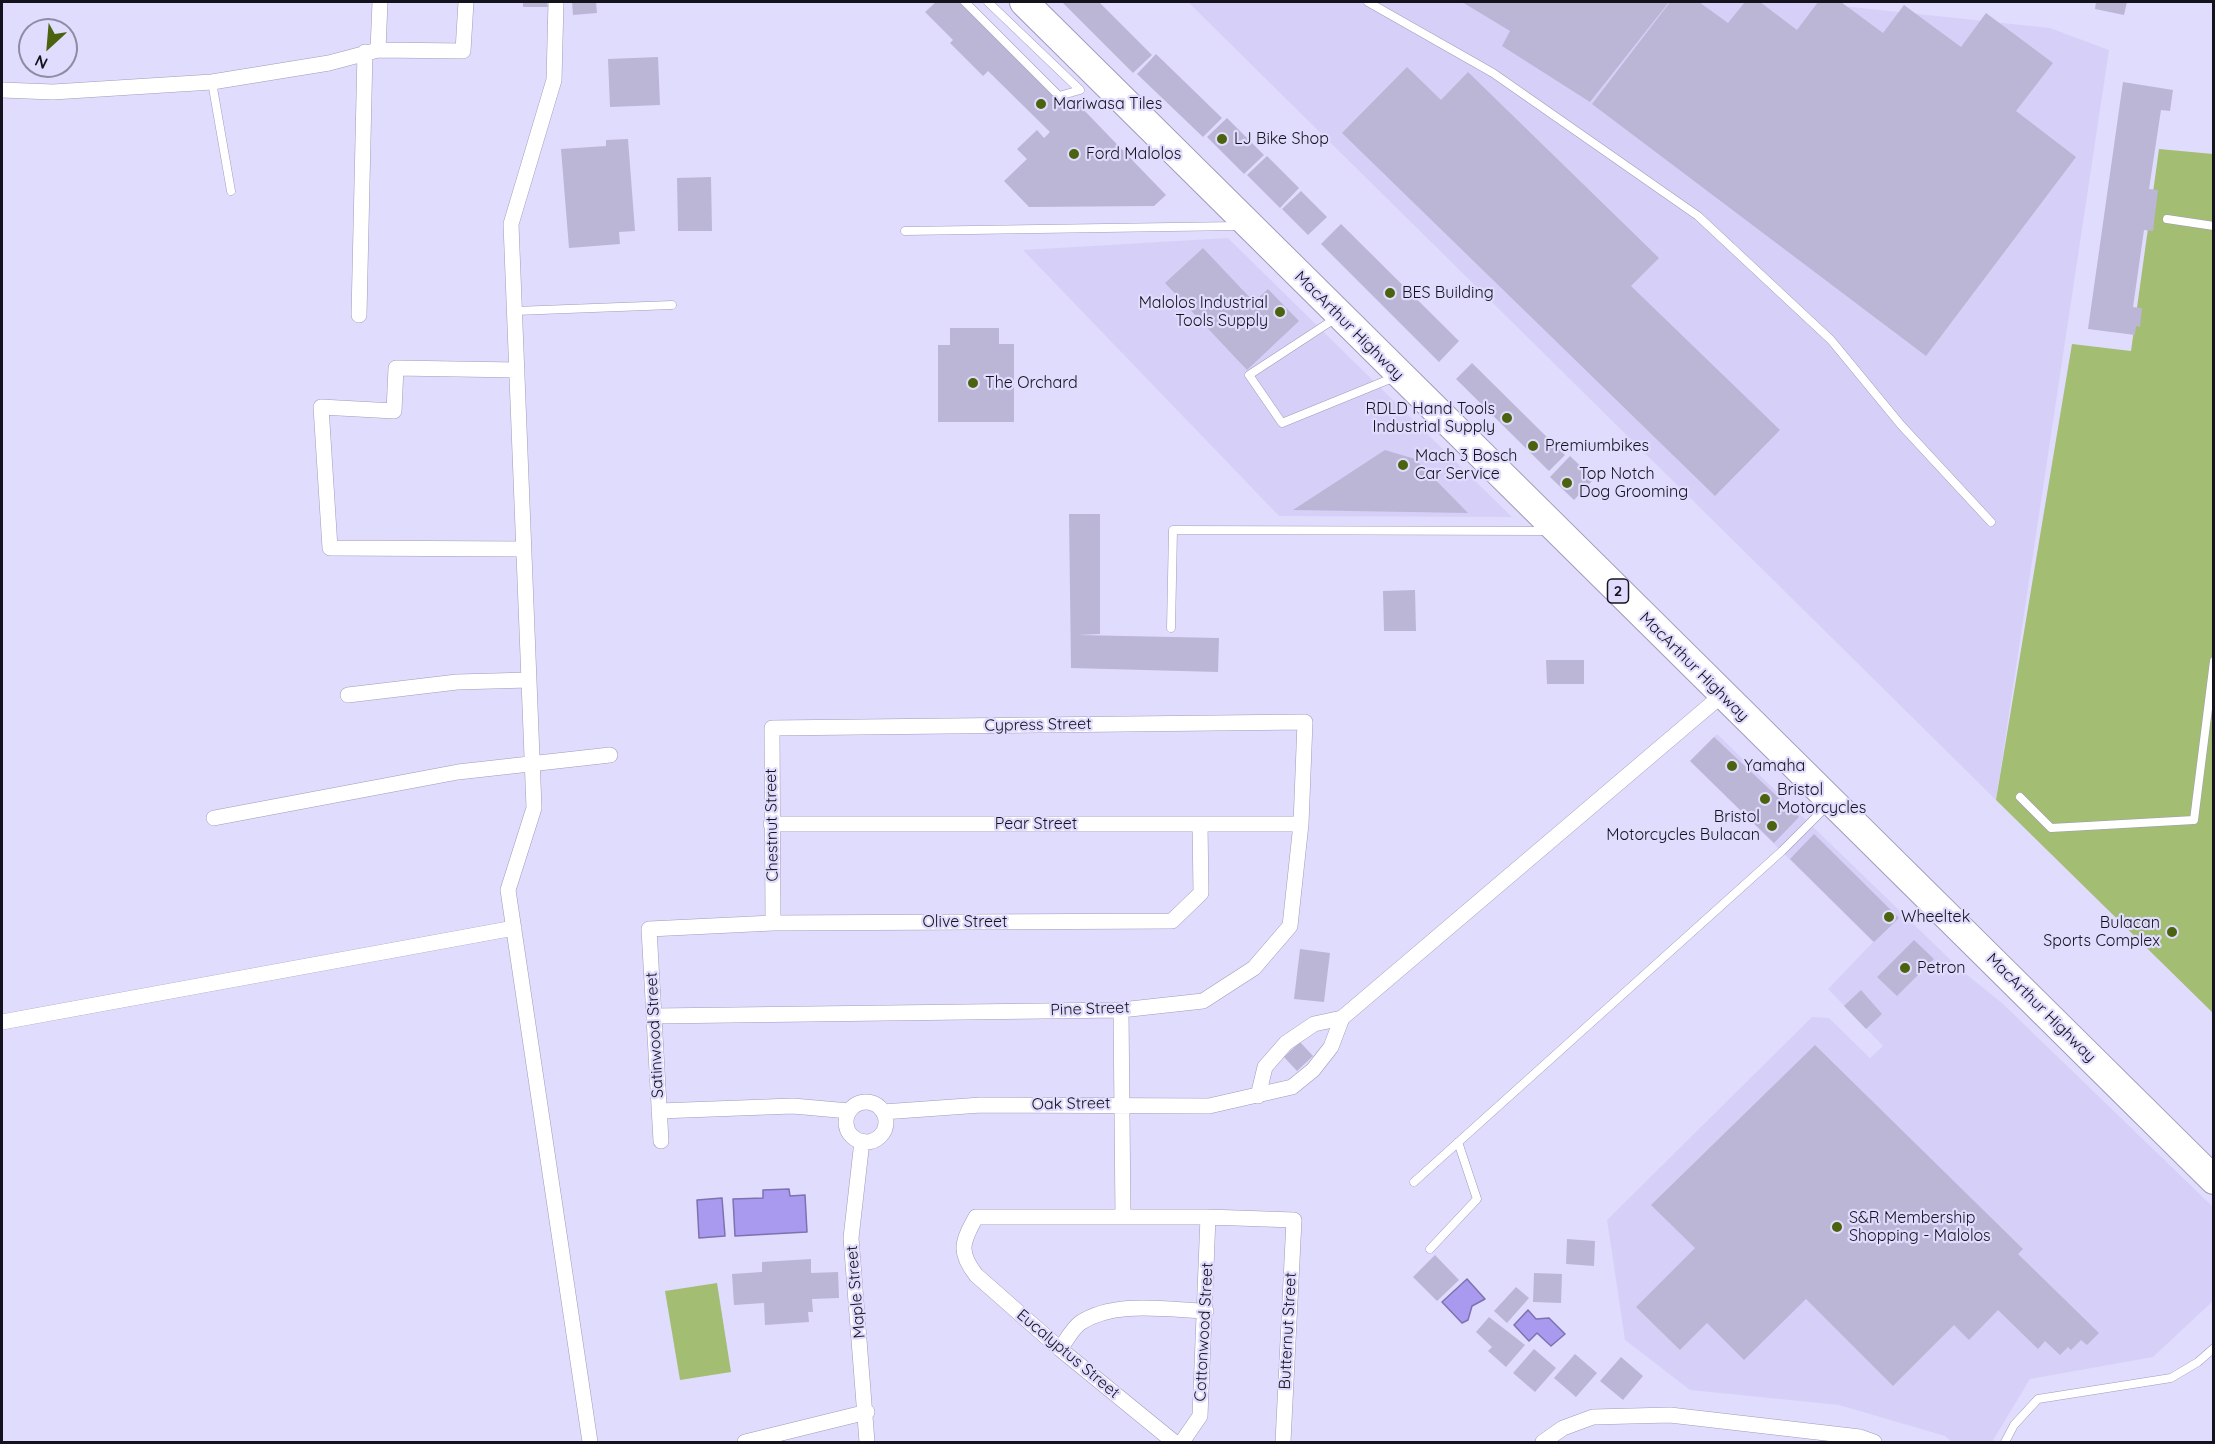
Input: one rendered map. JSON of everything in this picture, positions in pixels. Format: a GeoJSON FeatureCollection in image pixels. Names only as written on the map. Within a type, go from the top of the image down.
{"type":"FeatureCollection","features":[{"type":"Feature","properties":{"kind":"highway","name":"MacArthur Highway"},"geometry":{"type":"LineString","coordinates":[[1018,7],[1249,226],[2214,1180]]}},
{"type":"Feature","properties":{"kind":"street"},"geometry":{"type":"LineString","coordinates":[[359,315],[372,51],[380,2]]}},
{"type":"Feature","properties":{"kind":"street"},"geometry":{"type":"LineString","coordinates":[[2,90],[54,92],[212,82],[329,63],[372,51],[463,51],[466,2]]}},
{"type":"Feature","properties":{"kind":"street"},"geometry":{"type":"LineString","coordinates":[[556,2],[554,80],[511,224],[534,808],[508,890],[590,1442]]}},
{"type":"Feature","properties":{"kind":"street"},"geometry":{"type":"LineString","coordinates":[[517,370],[396,368],[394,411],[321,407],[330,548],[524,549]]}},
{"type":"Feature","properties":{"kind":"street"},"geometry":{"type":"LineString","coordinates":[[348,695],[457,682],[529,680]]}},
{"type":"Feature","properties":{"kind":"street"},"geometry":{"type":"LineString","coordinates":[[1258,1096],[1265,1067],[1286,1043],[1314,1024],[1342,1018],[1722,695]]}},
{"type":"Feature","properties":{"kind":"street","name":"Cypress Street"},"geometry":{"type":"LineString","coordinates":[[771,728],[1305,722]]}},
{"type":"Feature","properties":{"kind":"street","name":"Pine Street"},"geometry":{"type":"LineString","coordinates":[[655,1016],[1121,1010],[1203,1001],[1254,968],[1290,926],[1301,824],[1305,722]]}},
{"type":"Feature","properties":{"kind":"street","name":"Chestnut Street"},"geometry":{"type":"LineString","coordinates":[[771,728],[773,923]]}},
{"type":"Feature","properties":{"kind":"street"},"geometry":{"type":"LineString","coordinates":[[214,818],[458,772],[610,755]]}},
{"type":"Feature","properties":{"kind":"street","name":"Pear Street"},"geometry":{"type":"LineString","coordinates":[[771,824],[1301,824]]}},
{"type":"Feature","properties":{"kind":"street","name":"Olive Street"},"geometry":{"type":"LineString","coordinates":[[649,929],[773,923],[1172,921],[1200,893],[1200,824]]}},
{"type":"Feature","properties":{"kind":"street"},"geometry":{"type":"LineString","coordinates":[[2,1022],[514,928]]}},
{"type":"Feature","properties":{"kind":"street","name":"Satinwood Street"},"geometry":{"type":"LineString","coordinates":[[649,929],[661,1141]]}},
{"type":"Feature","properties":{"kind":"street"},"geometry":{"type":"LineString","coordinates":[[1121,1010],[1123,1217],[1208,1217]]}},
{"type":"Feature","properties":{"kind":"street","name":"Oak Street"},"geometry":{"type":"LineString","coordinates":[[883,1112],[981,1105],[1121,1103],[1209,1106],[1258,1096],[1292,1088],[1313,1070],[1331,1047],[1342,1018]]}},
{"type":"Feature","properties":{"kind":"street"},"geometry":{"type":"LineString","coordinates":[[866,1102],[879,1106],[883,1112],[885,1126],[876,1138],[862,1141],[851,1135],[846,1123],[849,1111],[859,1103],[866,1102]]}},
{"type":"Feature","properties":{"kind":"street"},"geometry":{"type":"LineString","coordinates":[[659,1111],[793,1106],[849,1111]]}},
{"type":"Feature","properties":{"kind":"street","name":"Maple Street"},"geometry":{"type":"LineString","coordinates":[[862,1141],[851,1238],[867,1412],[867,1443]]}},
{"type":"Feature","properties":{"kind":"street","name":"Eucalyptus Street"},"geometry":{"type":"LineString","coordinates":[[1123,1217],[976,1217],[963,1240],[965,1261],[976,1275],[1059,1349],[1174,1443]]}},
{"type":"Feature","properties":{"kind":"street","name":"Butternut Street"},"geometry":{"type":"LineString","coordinates":[[1208,1217],[1294,1220],[1283,1443]]}},
{"type":"Feature","properties":{"kind":"street","name":"Cottonwood Street"},"geometry":{"type":"LineString","coordinates":[[1182,1443],[1200,1416],[1208,1217]]}},
{"type":"Feature","properties":{"kind":"street"},"geometry":{"type":"LineString","coordinates":[[1059,1349],[1079,1324],[1121,1309],[1206,1311]]}},
{"type":"Feature","properties":{"kind":"street"},"geometry":{"type":"LineString","coordinates":[[745,1443],[867,1412]]}},
{"type":"Feature","properties":{"kind":"street"},"geometry":{"type":"LineString","coordinates":[[1543,1443],[1563,1428],[1593,1417],[1671,1415],[1860,1437],[1874,1443]]}},
{"type":"Feature","properties":{"kind":"lane"},"geometry":{"type":"LineString","coordinates":[[965,2],[1059,96],[1080,90],[1018,7],[988,2]]}},
{"type":"Feature","properties":{"kind":"lane"},"geometry":{"type":"LineString","coordinates":[[1368,2],[1493,73],[1698,216],[1831,340],[1901,425],[1992,522]]}},
{"type":"Feature","properties":{"kind":"lane"},"geometry":{"type":"LineString","coordinates":[[212,82],[231,191]]}},
{"type":"Feature","properties":{"kind":"lane"},"geometry":{"type":"LineString","coordinates":[[2167,219],[2214,226]]}},
{"type":"Feature","properties":{"kind":"lane"},"geometry":{"type":"LineString","coordinates":[[905,231],[1249,226]]}},
{"type":"Feature","properties":{"kind":"lane"},"geometry":{"type":"LineString","coordinates":[[514,311],[672,305]]}},
{"type":"Feature","properties":{"kind":"lane"},"geometry":{"type":"LineString","coordinates":[[1338,316],[1249,375],[1282,423],[1399,375]]}},
{"type":"Feature","properties":{"kind":"lane"},"geometry":{"type":"LineString","coordinates":[[1172,628],[1173,530],[1557,531]]}},
{"type":"Feature","properties":{"kind":"lane"},"geometry":{"type":"LineString","coordinates":[[2020,797],[2051,828],[2194,820],[2214,661]]}},
{"type":"Feature","properties":{"kind":"lane"},"geometry":{"type":"LineString","coordinates":[[1414,1182],[1773,859],[1831,802]]}},
{"type":"Feature","properties":{"kind":"lane"},"geometry":{"type":"LineString","coordinates":[[1430,1249],[1477,1199],[1458,1142]]}},
{"type":"Feature","properties":{"kind":"lane"},"geometry":{"type":"LineString","coordinates":[[2005,1443],[2014,1425],[2038,1399],[2171,1378],[2198,1362],[2214,1348]]}},
{"type":"Feature","properties":{"kind":"shaded area"},"geometry":{"type":"Polygon","coordinates":[[[1188,2],[1804,2],[2050,28],[2109,50],[1996,800],[1188,2]]]}},
{"type":"Feature","properties":{"kind":"shaded area"},"geometry":{"type":"Polygon","coordinates":[[[1228,238],[1512,517],[1279,516],[1023,250],[1228,238]]]}},
{"type":"Feature","properties":{"kind":"shaded area","name":"S&R Membership Shopping - Malolos"},"geometry":{"type":"Polygon","coordinates":[[[1717,734],[1961,970],[2002,1003],[2213,1207],[2213,1301],[2153,1357],[2030,1379],[1992,1442],[1952,1442],[1945,1436],[1839,1405],[1690,1390],[1625,1340],[1607,1220],[1812,1017],[1829,1018],[1870,1058],[1883,1046],[1828,989],[1873,942],[1690,761],[1717,734]]]}},
{"type":"Feature","properties":{"kind":"shaded area"},"geometry":{"type":"Polygon","coordinates":[[[789,1189],[790,1196],[805,1195],[807,1232],[735,1236],[733,1199],[763,1198],[763,1190],[789,1189]]]}},
{"type":"Feature","properties":{"kind":"shaded area"},"geometry":{"type":"Polygon","coordinates":[[[722,1198],[725,1236],[699,1238],[697,1200],[722,1198]]]}},
{"type":"Feature","properties":{"kind":"shaded area"},"geometry":{"type":"Polygon","coordinates":[[[1467,1279],[1485,1299],[1472,1306],[1468,1320],[1462,1323],[1442,1302],[1467,1279]]]}},
{"type":"Feature","properties":{"kind":"shaded area"},"geometry":{"type":"Polygon","coordinates":[[[1528,1310],[1536,1319],[1549,1318],[1565,1334],[1551,1346],[1537,1333],[1529,1341],[1514,1325],[1528,1310]]]}},
{"type":"Feature","properties":{"kind":"green space"},"geometry":{"type":"Polygon","coordinates":[[[2159,149],[2213,154],[2213,1013],[1996,800],[2072,344],[2131,351],[2159,149]]]}},
{"type":"Feature","properties":{"kind":"green space"},"geometry":{"type":"Polygon","coordinates":[[[717,1283],[731,1372],[680,1380],[665,1291],[717,1283]]]}},
{"type":"Feature","properties":{"kind":"building"},"geometry":{"type":"Polygon","coordinates":[[[523,2],[547,2],[548,7],[523,7],[523,2]]]}},
{"type":"Feature","properties":{"kind":"building"},"geometry":{"type":"Polygon","coordinates":[[[572,2],[596,2],[597,13],[573,15],[572,2]]]}},
{"type":"Feature","properties":{"kind":"building","name":"Ford Malolos"},"geometry":{"type":"Polygon","coordinates":[[[936,2],[963,2],[1073,111],[1079,105],[1166,195],[1154,206],[1029,207],[1004,181],[1027,159],[1017,149],[1037,130],[1044,138],[1050,132],[988,71],[983,76],[950,43],[953,40],[925,12],[936,2]]]}},
{"type":"Feature","properties":{"kind":"building"},"geometry":{"type":"Polygon","coordinates":[[[1062,2],[1099,2],[1152,55],[1133,73],[1062,2]]]}},
{"type":"Feature","properties":{"kind":"building"},"geometry":{"type":"Polygon","coordinates":[[[1462,2],[1669,2],[1590,102],[1502,46],[1510,31],[1462,2]]]}},
{"type":"Feature","properties":{"kind":"building"},"geometry":{"type":"Polygon","coordinates":[[[1670,2],[1699,2],[1728,23],[1745,2],[1760,2],[1797,30],[1818,2],[1841,2],[1883,33],[1904,5],[1961,47],[1986,13],[2053,63],[2016,111],[2076,157],[1926,356],[1592,104],[1670,2]]]}},
{"type":"Feature","properties":{"kind":"building"},"geometry":{"type":"Polygon","coordinates":[[[2096,2],[2127,2],[2124,15],[2095,9],[2096,2]]]}},
{"type":"Feature","properties":{"kind":"building"},"geometry":{"type":"Polygon","coordinates":[[[1156,54],[1222,118],[1203,137],[1137,74],[1156,54]]]}},
{"type":"Feature","properties":{"kind":"building"},"geometry":{"type":"Polygon","coordinates":[[[658,57],[660,105],[610,107],[608,59],[658,57]]]}},
{"type":"Feature","properties":{"kind":"building"},"geometry":{"type":"Polygon","coordinates":[[[1407,67],[1441,100],[1468,72],[1659,258],[1631,286],[1780,430],[1715,496],[1342,133],[1407,67]]]}},
{"type":"Feature","properties":{"kind":"building"},"geometry":{"type":"Polygon","coordinates":[[[2123,82],[2173,90],[2170,111],[2161,110],[2149,189],[2158,190],[2153,231],[2144,230],[2133,307],[2142,308],[2140,327],[2136,326],[2135,335],[2088,329],[2123,82]]]}},
{"type":"Feature","properties":{"kind":"building"},"geometry":{"type":"Polygon","coordinates":[[[1227,118],[1264,155],[1244,174],[1207,137],[1227,118]]]}},
{"type":"Feature","properties":{"kind":"building"},"geometry":{"type":"Polygon","coordinates":[[[628,139],[635,231],[619,232],[620,244],[569,248],[561,149],[606,146],[606,140],[628,139]]]}},
{"type":"Feature","properties":{"kind":"building"},"geometry":{"type":"Polygon","coordinates":[[[1267,156],[1299,188],[1280,208],[1247,175],[1267,156]]]}},
{"type":"Feature","properties":{"kind":"building"},"geometry":{"type":"Polygon","coordinates":[[[711,177],[712,231],[678,231],[677,178],[711,177]]]}},
{"type":"Feature","properties":{"kind":"building"},"geometry":{"type":"Polygon","coordinates":[[[1301,191],[1327,217],[1308,235],[1282,209],[1301,191]]]}},
{"type":"Feature","properties":{"kind":"building","name":"BES Building"},"geometry":{"type":"Polygon","coordinates":[[[1341,224],[1459,341],[1439,362],[1321,244],[1341,224]]]}},
{"type":"Feature","properties":{"kind":"building"},"geometry":{"type":"Polygon","coordinates":[[[1203,248],[1254,302],[1268,289],[1299,321],[1247,370],[1165,283],[1203,248]]]}},
{"type":"Feature","properties":{"kind":"building"},"geometry":{"type":"Polygon","coordinates":[[[950,328],[999,328],[999,344],[1014,344],[1014,422],[938,422],[938,345],[950,345],[950,328]]]}},
{"type":"Feature","properties":{"kind":"building"},"geometry":{"type":"Polygon","coordinates":[[[1472,363],[1565,455],[1549,471],[1456,379],[1472,363]]]}},
{"type":"Feature","properties":{"kind":"building"},"geometry":{"type":"Polygon","coordinates":[[[1385,450],[1415,459],[1468,513],[1293,510],[1385,450]]]}},
{"type":"Feature","properties":{"kind":"building"},"geometry":{"type":"Polygon","coordinates":[[[1570,456],[1594,479],[1574,500],[1550,477],[1570,456]]]}},
{"type":"Feature","properties":{"kind":"building"},"geometry":{"type":"Polygon","coordinates":[[[1069,514],[1100,514],[1100,634],[1078,635],[1219,638],[1218,672],[1071,668],[1069,514]]]}},
{"type":"Feature","properties":{"kind":"building"},"geometry":{"type":"Polygon","coordinates":[[[1415,590],[1416,631],[1384,631],[1383,591],[1415,590]]]}},
{"type":"Feature","properties":{"kind":"building"},"geometry":{"type":"Polygon","coordinates":[[[1546,660],[1584,660],[1584,684],[1547,684],[1546,660]]]}},
{"type":"Feature","properties":{"kind":"building"},"geometry":{"type":"Polygon","coordinates":[[[1714,737],[1799,817],[1774,843],[1690,761],[1714,737]]]}},
{"type":"Feature","properties":{"kind":"building"},"geometry":{"type":"Polygon","coordinates":[[[1814,834],[1899,918],[1874,942],[1790,859],[1814,834]]]}},
{"type":"Feature","properties":{"kind":"building","name":"Petron"},"geometry":{"type":"Polygon","coordinates":[[[1914,940],[1934,959],[1897,996],[1877,977],[1914,940]]]}},
{"type":"Feature","properties":{"kind":"building"},"geometry":{"type":"Polygon","coordinates":[[[1300,949],[1330,953],[1324,1002],[1294,999],[1300,949]]]}},
{"type":"Feature","properties":{"kind":"building"},"geometry":{"type":"Polygon","coordinates":[[[1861,990],[1882,1014],[1866,1029],[1844,1006],[1861,990]]]}},
{"type":"Feature","properties":{"kind":"building"},"geometry":{"type":"Polygon","coordinates":[[[1300,1042],[1313,1056],[1297,1071],[1284,1057],[1300,1042]]]}},
{"type":"Feature","properties":{"kind":"building","name":"S&R Membership Shopping - Malolos"},"geometry":{"type":"Polygon","coordinates":[[[1815,1045],[2023,1249],[2018,1254],[2099,1333],[2087,1345],[2081,1340],[2071,1350],[2068,1347],[2060,1355],[2045,1341],[2038,1349],[1998,1310],[1969,1340],[1954,1325],[1893,1386],[1806,1299],[1744,1360],[1707,1323],[1680,1350],[1636,1307],[1695,1248],[1651,1205],[1815,1045]]]}},
{"type":"Feature","properties":{"kind":"building"},"geometry":{"type":"Polygon","coordinates":[[[1567,1239],[1595,1241],[1594,1266],[1566,1264],[1567,1239]]]}},
{"type":"Feature","properties":{"kind":"building"},"geometry":{"type":"Polygon","coordinates":[[[1435,1255],[1459,1280],[1437,1301],[1413,1277],[1435,1255]]]}},
{"type":"Feature","properties":{"kind":"building"},"geometry":{"type":"Polygon","coordinates":[[[811,1259],[811,1273],[838,1272],[839,1298],[812,1299],[813,1312],[808,1312],[809,1322],[765,1325],[764,1303],[734,1305],[732,1274],[762,1272],[762,1262],[811,1259]]]}},
{"type":"Feature","properties":{"kind":"building"},"geometry":{"type":"Polygon","coordinates":[[[1534,1273],[1562,1274],[1561,1303],[1533,1302],[1534,1273]]]}},
{"type":"Feature","properties":{"kind":"building"},"geometry":{"type":"Polygon","coordinates":[[[1516,1287],[1529,1298],[1507,1323],[1494,1311],[1516,1287]]]}},
{"type":"Feature","properties":{"kind":"building"},"geometry":{"type":"Polygon","coordinates":[[[1489,1317],[1525,1345],[1506,1367],[1488,1351],[1492,1347],[1476,1332],[1489,1317]]]}},
{"type":"Feature","properties":{"kind":"building"},"geometry":{"type":"Polygon","coordinates":[[[1534,1349],[1556,1368],[1535,1392],[1513,1373],[1534,1349]]]}},
{"type":"Feature","properties":{"kind":"building"},"geometry":{"type":"Polygon","coordinates":[[[1575,1354],[1597,1373],[1576,1397],[1554,1378],[1575,1354]]]}},
{"type":"Feature","properties":{"kind":"building"},"geometry":{"type":"Polygon","coordinates":[[[1621,1357],[1643,1376],[1623,1400],[1600,1381],[1621,1357]]]}},
{"type":"Feature","properties":{"kind":"place","name":"Mariwasa Tiles"},"geometry":{"type":"Point","coordinates":[1041,104]}},
{"type":"Feature","properties":{"kind":"place","name":"LJ Bike Shop"},"geometry":{"type":"Point","coordinates":[1222,139]}},
{"type":"Feature","properties":{"kind":"place","name":"Ford Malolos"},"geometry":{"type":"Point","coordinates":[1074,154]}},
{"type":"Feature","properties":{"kind":"place","name":"BES Building"},"geometry":{"type":"Point","coordinates":[1390,293]}},
{"type":"Feature","properties":{"kind":"place","name":"Malolos Industrial Tools Supply"},"geometry":{"type":"Point","coordinates":[1280,312]}},
{"type":"Feature","properties":{"kind":"place","name":"The Orchard"},"geometry":{"type":"Point","coordinates":[973,383]}},
{"type":"Feature","properties":{"kind":"place","name":"RDLD Hand Tools Industrial Supply"},"geometry":{"type":"Point","coordinates":[1507,418]}},
{"type":"Feature","properties":{"kind":"place","name":"Premiumbikes"},"geometry":{"type":"Point","coordinates":[1533,446]}},
{"type":"Feature","properties":{"kind":"place","name":"Mach 3 Bosch Car Service"},"geometry":{"type":"Point","coordinates":[1403,465]}},
{"type":"Feature","properties":{"kind":"place","name":"Top Notch Dog Grooming"},"geometry":{"type":"Point","coordinates":[1567,483]}},
{"type":"Feature","properties":{"kind":"place","name":"Yamaha"},"geometry":{"type":"Point","coordinates":[1732,766]}},
{"type":"Feature","properties":{"kind":"place","name":"Bristol Motorcycles"},"geometry":{"type":"Point","coordinates":[1765,799]}},
{"type":"Feature","properties":{"kind":"place","name":"Bristol Motorcycles Bulacan"},"geometry":{"type":"Point","coordinates":[1772,826]}},
{"type":"Feature","properties":{"kind":"place","name":"Wheeltek"},"geometry":{"type":"Point","coordinates":[1889,917]}},
{"type":"Feature","properties":{"kind":"place","name":"Bulacan Sports Complex"},"geometry":{"type":"Point","coordinates":[2172,932]}},
{"type":"Feature","properties":{"kind":"place","name":"Petron"},"geometry":{"type":"Point","coordinates":[1905,968]}},
{"type":"Feature","properties":{"kind":"place","name":"S&R Membership Shopping - Malolos"},"geometry":{"type":"Point","coordinates":[1837,1227]}}]}
